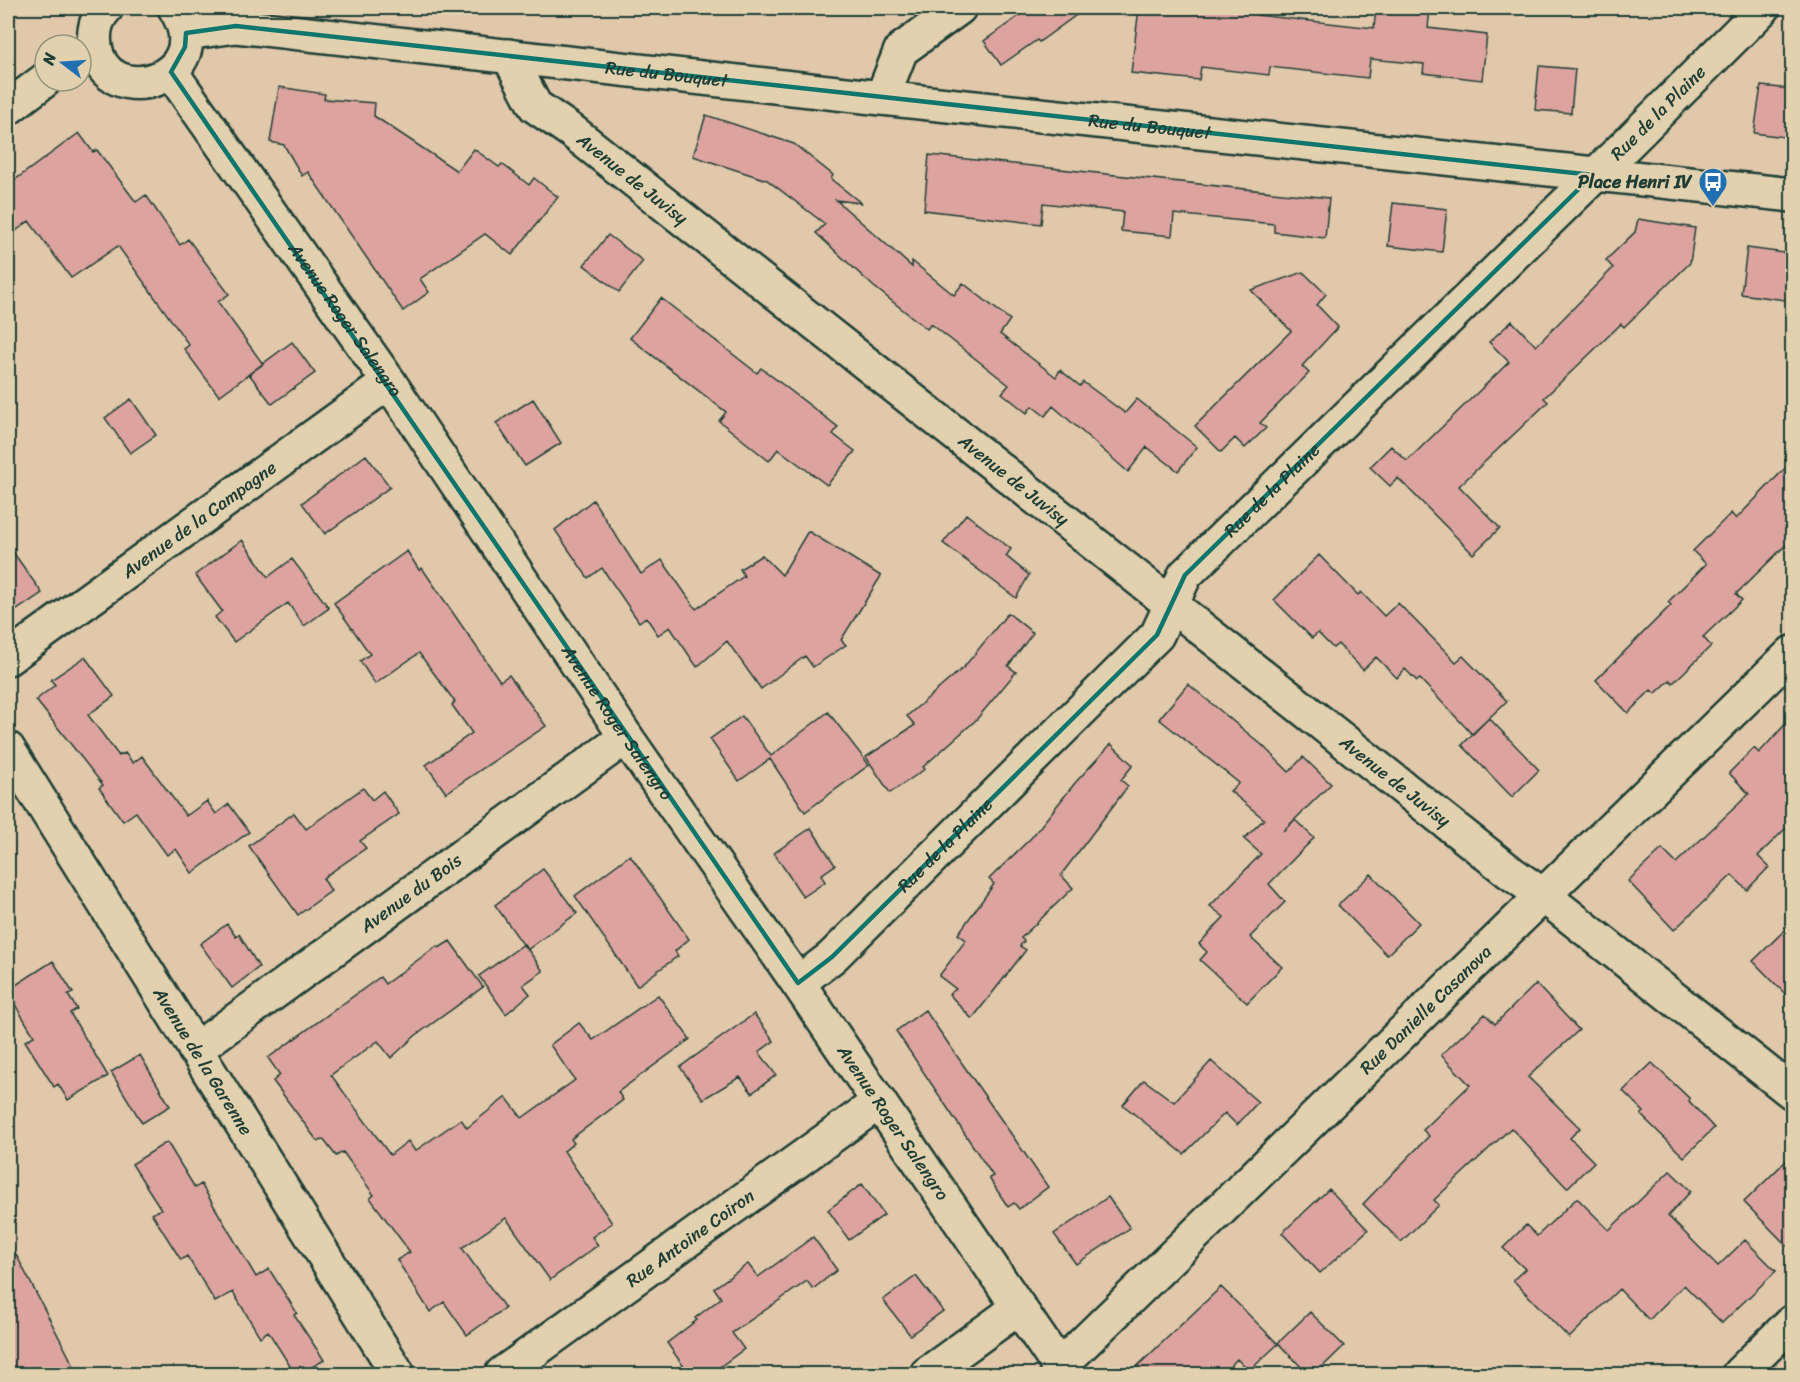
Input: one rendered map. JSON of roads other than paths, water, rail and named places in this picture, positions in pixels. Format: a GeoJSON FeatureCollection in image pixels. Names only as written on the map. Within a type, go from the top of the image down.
{"type":"FeatureCollection","features":[{"type":"Feature","properties":{"kind":"street"},"geometry":{"type":"LineString","coordinates":[[882,98],[902,50],[959,8]]}},
{"type":"Feature","properties":{"kind":"street","name":"Rue de la Plaine"},"geometry":{"type":"LineString","coordinates":[[798,983],[832,957],[1157,635],[1173,605],[1185,575],[1629,142],[1763,8]]}},
{"type":"Feature","properties":{"kind":"street"},"geometry":{"type":"LineString","coordinates":[[93,41],[102,9]]}},
{"type":"Feature","properties":{"kind":"street"},"geometry":{"type":"LineString","coordinates":[[93,58],[114,76],[128,82],[143,84],[158,80],[171,72],[185,47],[180,20],[509,56]]}},
{"type":"Feature","properties":{"kind":"street","name":"Rue du Bouquet"},"geometry":{"type":"LineString","coordinates":[[509,56],[1792,195]]}},
{"type":"Feature","properties":{"kind":"street","name":"Avenue de Juvisy"},"geometry":{"type":"LineString","coordinates":[[509,56],[535,106],[573,132],[1511,873],[1544,896],[1792,1092]]}},
{"type":"Feature","properties":{"kind":"street","name":"Avenue Roger Salengro"},"geometry":{"type":"LineString","coordinates":[[171,72],[389,382],[626,737],[798,983],[1061,1371]]}},
{"type":"Feature","properties":{"kind":"street"},"geometry":{"type":"LineString","coordinates":[[8,108],[33,89]]}},
{"type":"Feature","properties":{"kind":"street","name":"Avenue de la Campagne"},"geometry":{"type":"LineString","coordinates":[[8,658],[389,382]]}},
{"type":"Feature","properties":{"kind":"street","name":"Rue Danielle Casanova"},"geometry":{"type":"LineString","coordinates":[[1061,1371],[1792,653]]}},
{"type":"Feature","properties":{"kind":"street","name":"Avenue du Bois"},"geometry":{"type":"LineString","coordinates":[[195,1050],[626,737]]}},
{"type":"Feature","properties":{"kind":"street","name":"Avenue de la Garenne"},"geometry":{"type":"LineString","coordinates":[[8,749],[398,1374]]}},
{"type":"Feature","properties":{"kind":"street","name":"Rue Antoine Coiron"},"geometry":{"type":"LineString","coordinates":[[502,1374],[879,1102]]}},
{"type":"Feature","properties":{"kind":"street"},"geometry":{"type":"LineString","coordinates":[[927,1374],[1017,1309]]}},
{"type":"Feature","properties":{"kind":"street"},"geometry":{"type":"LineString","coordinates":[[1739,1374],[1792,1322]]}},
{"type":"Feature","properties":{"kind":"place","name":"Place Henri IV"},"geometry":{"type":"Point","coordinates":[1713,208]}}]}
